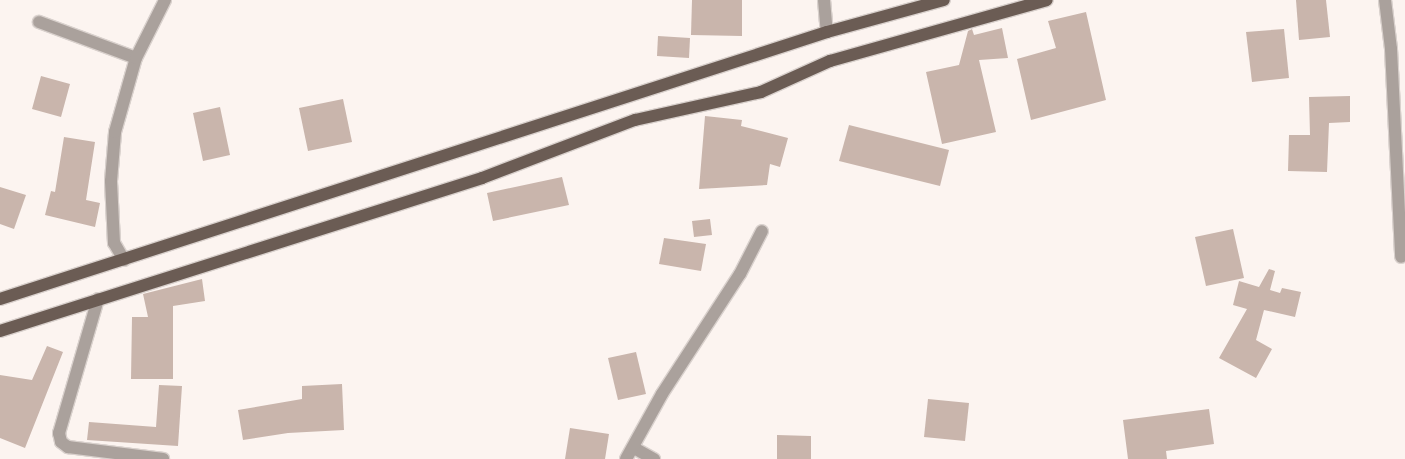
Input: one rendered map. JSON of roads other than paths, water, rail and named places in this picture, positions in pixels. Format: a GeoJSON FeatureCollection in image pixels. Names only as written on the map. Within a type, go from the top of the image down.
{"type":"FeatureCollection","features":[{"type":"Feature","properties":{"kind":"main road"},"geometry":{"type":"LineString","coordinates":[[0,299],[827,32],[944,0]]}},
{"type":"Feature","properties":{"kind":"main road"},"geometry":{"type":"LineString","coordinates":[[0,332],[98,299],[482,178],[635,120],[761,92],[830,61],[1047,0]]}},
{"type":"Feature","properties":{"kind":"street"},"geometry":{"type":"LineString","coordinates":[[124,260],[114,243],[111,181],[116,132],[136,58],[164,0]]}},
{"type":"Feature","properties":{"kind":"street"},"geometry":{"type":"LineString","coordinates":[[824,0],[827,32]]}},
{"type":"Feature","properties":{"kind":"street"},"geometry":{"type":"LineString","coordinates":[[1385,0],[1392,58],[1401,257]]}},
{"type":"Feature","properties":{"kind":"street"},"geometry":{"type":"LineString","coordinates":[[39,22],[136,58]]}},
{"type":"Feature","properties":{"kind":"street"},"geometry":{"type":"LineString","coordinates":[[626,459],[634,448],[662,394],[696,346],[762,231]]}},
{"type":"Feature","properties":{"kind":"street"},"geometry":{"type":"LineString","coordinates":[[98,299],[59,434],[61,442],[68,447],[163,459]]}},
{"type":"Feature","properties":{"kind":"street"},"geometry":{"type":"LineString","coordinates":[[634,448],[654,459]]}}]}
